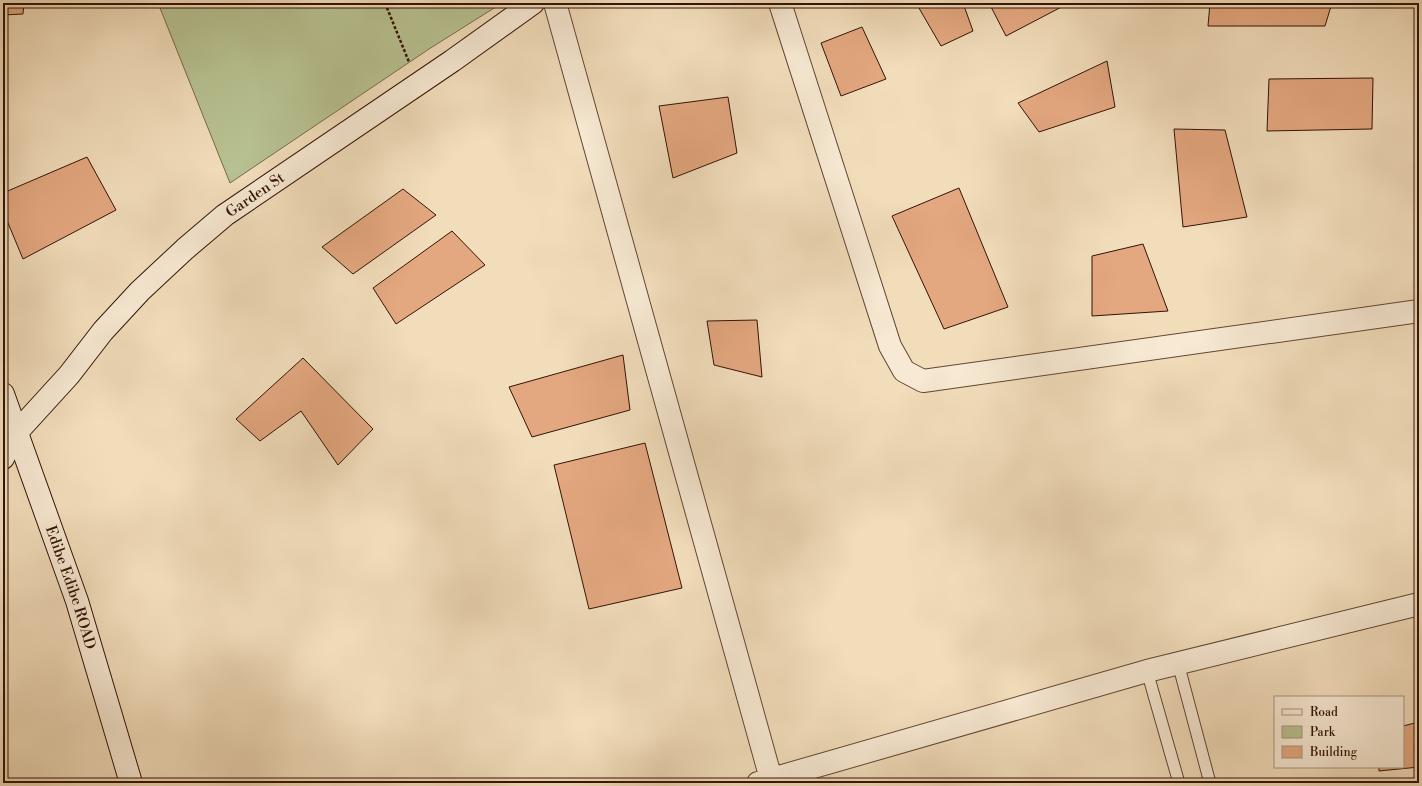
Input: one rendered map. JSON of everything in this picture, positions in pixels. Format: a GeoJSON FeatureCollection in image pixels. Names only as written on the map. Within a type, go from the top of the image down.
{"type":"FeatureCollection","features":[{"type":"Feature","properties":{"kind":"street","name":"Garden St"},"geometry":{"type":"LineString","coordinates":[[3,458],[18,432],[69,375],[103,331],[134,296],[185,249],[225,215],[534,3]]}},
{"type":"Feature","properties":{"kind":"street"},"geometry":{"type":"LineString","coordinates":[[555,3],[764,781],[1148,671],[1419,604]]}},
{"type":"Feature","properties":{"kind":"street"},"geometry":{"type":"LineString","coordinates":[[780,3],[890,346],[904,371],[923,381],[1419,311]]}},
{"type":"Feature","properties":{"kind":"street","name":"Edibe Edibe ROAD"},"geometry":{"type":"LineString","coordinates":[[3,394],[18,432],[77,601],[131,783]]}},
{"type":"Feature","properties":{"kind":"lane"},"geometry":{"type":"LineString","coordinates":[[1178,663],[1210,783]]}},
{"type":"Feature","properties":{"kind":"lane"},"geometry":{"type":"LineString","coordinates":[[1148,671],[1178,783]]}},
{"type":"Feature","properties":{"kind":"path"},"geometry":{"type":"LineString","coordinates":[[385,3],[418,84]]}},
{"type":"Feature","properties":{"kind":"green space"},"geometry":{"type":"Polygon","coordinates":[[[158,3],[502,3],[429,49],[230,183],[158,3]]]}},
{"type":"Feature","properties":{"kind":"building"},"geometry":{"type":"Polygon","coordinates":[[[3,3],[24,3],[23,14],[3,15],[3,3]]]}},
{"type":"Feature","properties":{"kind":"building"},"geometry":{"type":"Polygon","coordinates":[[[916,3],[963,3],[973,31],[941,46],[916,3]]]}},
{"type":"Feature","properties":{"kind":"building"},"geometry":{"type":"Polygon","coordinates":[[[989,3],[1069,3],[1006,36],[989,3]]]}},
{"type":"Feature","properties":{"kind":"building"},"geometry":{"type":"Polygon","coordinates":[[[1210,3],[1332,3],[1325,26],[1208,26],[1210,3]]]}},
{"type":"Feature","properties":{"kind":"building"},"geometry":{"type":"Polygon","coordinates":[[[862,27],[886,79],[841,96],[821,43],[862,27]]]}},
{"type":"Feature","properties":{"kind":"building"},"geometry":{"type":"Polygon","coordinates":[[[1107,61],[1115,107],[1039,132],[1018,103],[1107,61]]]}},
{"type":"Feature","properties":{"kind":"building"},"geometry":{"type":"Polygon","coordinates":[[[1373,78],[1372,129],[1267,131],[1269,79],[1373,78]]]}},
{"type":"Feature","properties":{"kind":"building"},"geometry":{"type":"Polygon","coordinates":[[[728,97],[737,153],[673,178],[659,106],[728,97]]]}},
{"type":"Feature","properties":{"kind":"building"},"geometry":{"type":"Polygon","coordinates":[[[1174,129],[1225,130],[1247,217],[1183,227],[1174,129]]]}},
{"type":"Feature","properties":{"kind":"building"},"geometry":{"type":"Polygon","coordinates":[[[87,157],[116,210],[23,259],[3,211],[3,193],[87,157]]]}},
{"type":"Feature","properties":{"kind":"building"},"geometry":{"type":"Polygon","coordinates":[[[959,188],[1008,307],[944,329],[892,216],[959,188]]]}},
{"type":"Feature","properties":{"kind":"building"},"geometry":{"type":"Polygon","coordinates":[[[403,189],[436,215],[353,274],[322,247],[403,189]]]}},
{"type":"Feature","properties":{"kind":"building"},"geometry":{"type":"Polygon","coordinates":[[[452,231],[485,265],[396,324],[373,288],[452,231]]]}},
{"type":"Feature","properties":{"kind":"building"},"geometry":{"type":"Polygon","coordinates":[[[1143,244],[1168,311],[1092,316],[1092,256],[1143,244]]]}},
{"type":"Feature","properties":{"kind":"building"},"geometry":{"type":"Polygon","coordinates":[[[757,320],[762,377],[714,365],[707,321],[757,320]]]}},
{"type":"Feature","properties":{"kind":"building"},"geometry":{"type":"Polygon","coordinates":[[[623,355],[630,410],[532,437],[509,387],[623,355]]]}},
{"type":"Feature","properties":{"kind":"building"},"geometry":{"type":"Polygon","coordinates":[[[303,358],[373,429],[338,465],[301,411],[260,441],[236,419],[303,358]]]}},
{"type":"Feature","properties":{"kind":"building"},"geometry":{"type":"Polygon","coordinates":[[[645,443],[682,588],[589,609],[554,465],[645,443]]]}},
{"type":"Feature","properties":{"kind":"building"},"geometry":{"type":"Polygon","coordinates":[[[1419,722],[1419,767],[1379,771],[1379,768],[1404,768],[1404,726],[1419,722]]]}}]}
